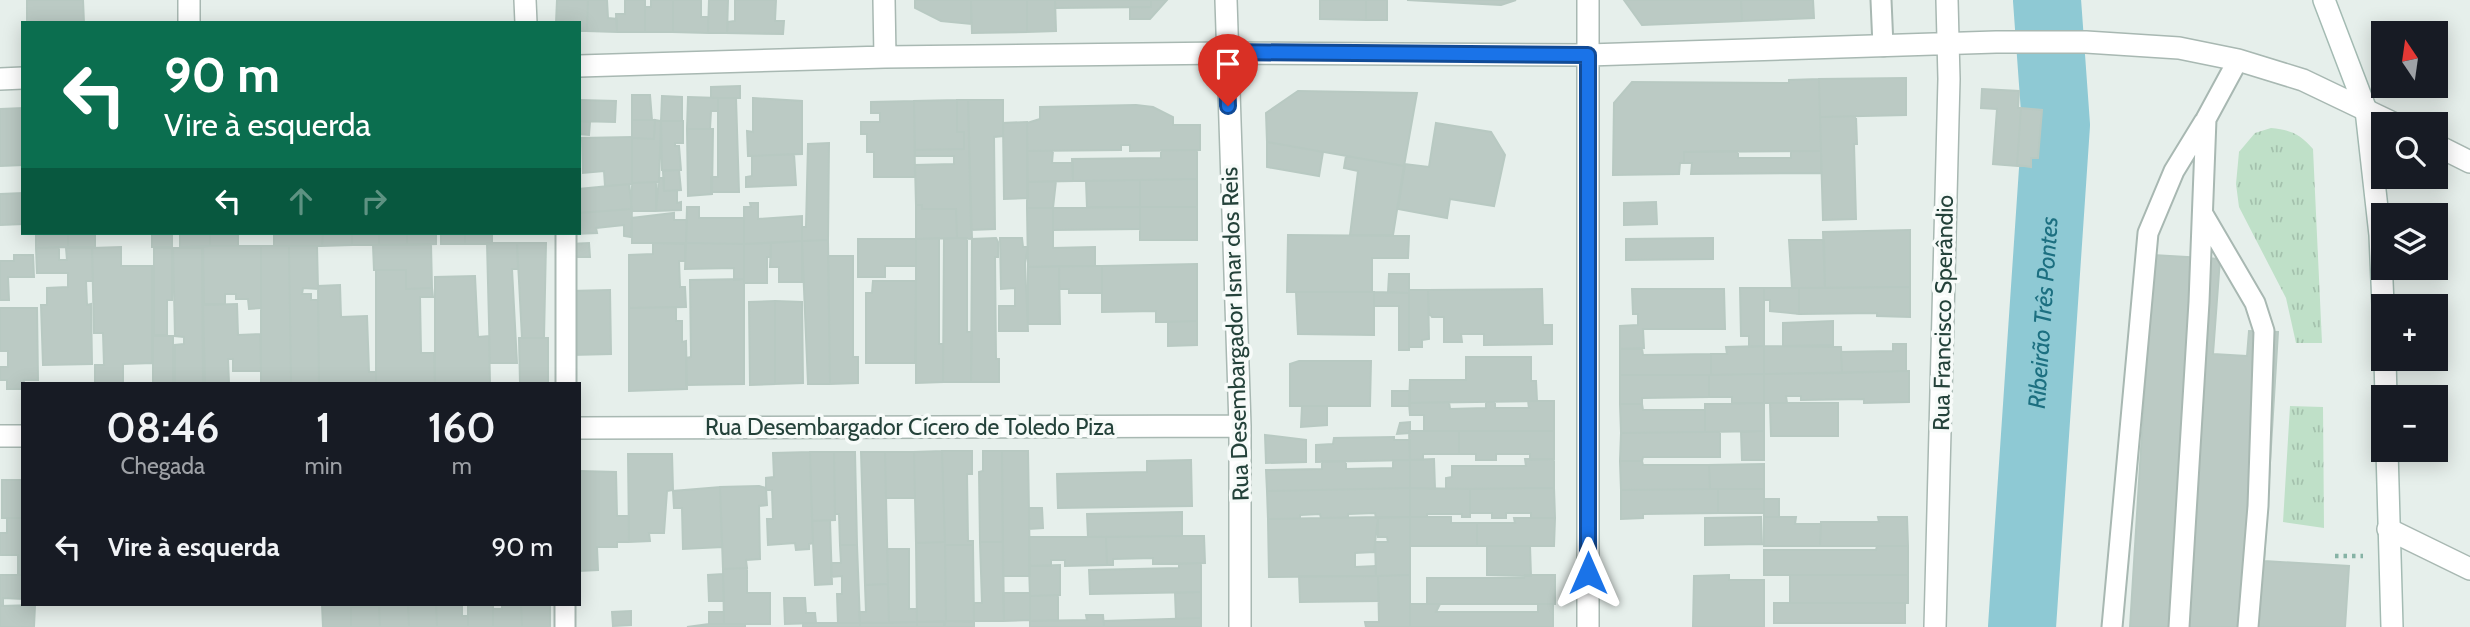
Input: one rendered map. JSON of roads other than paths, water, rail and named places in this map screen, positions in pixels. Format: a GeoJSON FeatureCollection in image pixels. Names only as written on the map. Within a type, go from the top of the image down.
{"type":"FeatureCollection","features":[{"type":"Feature","properties":{"kind":"street"},"geometry":{"type":"LineString","coordinates":[[189,0],[189,21]]}},
{"type":"Feature","properties":{"kind":"street"},"geometry":{"type":"LineString","coordinates":[[525,0],[526,21]]}},
{"type":"Feature","properties":{"kind":"street"},"geometry":{"type":"LineString","coordinates":[[884,0],[885,57]]}},
{"type":"Feature","properties":{"kind":"street","name":"Rua Desembargador Isnar dos Reis"},"geometry":{"type":"LineString","coordinates":[[1226,0],[1240,426],[1240,627]]}},
{"type":"Feature","properties":{"kind":"street"},"geometry":{"type":"LineString","coordinates":[[1588,0],[1588,627]]}},
{"type":"Feature","properties":{"kind":"street","name":"Rua Francisco Sperândio"},"geometry":{"type":"LineString","coordinates":[[1935,627],[1947,0]]}},
{"type":"Feature","properties":{"kind":"street"},"geometry":{"type":"LineString","coordinates":[[2324,0],[2366,110],[2380,235],[2383,294]]}},
{"type":"Feature","properties":{"kind":"street"},"geometry":{"type":"LineString","coordinates":[[581,66],[885,57],[1226,52],[1588,55],[1996,42],[2130,44],[2179,48],[2238,60],[2303,80],[2371,112]]}},
{"type":"Feature","properties":{"kind":"street"},"geometry":{"type":"LineString","coordinates":[[0,79],[21,78]]}},
{"type":"Feature","properties":{"kind":"street"},"geometry":{"type":"LineString","coordinates":[[2448,151],[2470,162]]}},
{"type":"Feature","properties":{"kind":"street","name":"Rua Desembargador Cícero de Toledo Piza"},"geometry":{"type":"LineString","coordinates":[[581,428],[1240,426]]}},
{"type":"Feature","properties":{"kind":"street"},"geometry":{"type":"LineString","coordinates":[[0,436],[21,436]]}},
{"type":"Feature","properties":{"kind":"street"},"geometry":{"type":"LineString","coordinates":[[2387,462],[2392,627]]}},
{"type":"Feature","properties":{"kind":"street"},"geometry":{"type":"LineString","coordinates":[[2388,529],[2470,569]]}},
{"type":"Feature","properties":{"kind":"lane"},"geometry":{"type":"LineString","coordinates":[[1881,0],[1883,46]]}},
{"type":"Feature","properties":{"kind":"lane"},"geometry":{"type":"LineString","coordinates":[[2112,627],[2148,233],[2174,171],[2238,60]]}},
{"type":"Feature","properties":{"kind":"lane"},"geometry":{"type":"LineString","coordinates":[[2179,627],[2206,119]]}},
{"type":"Feature","properties":{"kind":"lane"},"geometry":{"type":"LineString","coordinates":[[2203,213],[2255,303],[2264,331],[2255,546],[2248,627]]}},
{"type":"Feature","properties":{"kind":"lane"},"geometry":{"type":"LineString","coordinates":[[566,235],[566,382]]}},
{"type":"Feature","properties":{"kind":"lane"},"geometry":{"type":"LineString","coordinates":[[565,606],[565,627]]}},
{"type":"Feature","properties":{"kind":"waterway","name":"Ribeirão Três Pontes"},"geometry":{"type":"LineString","coordinates":[[2022,627],[2056,125],[2047,0]]}}]}
